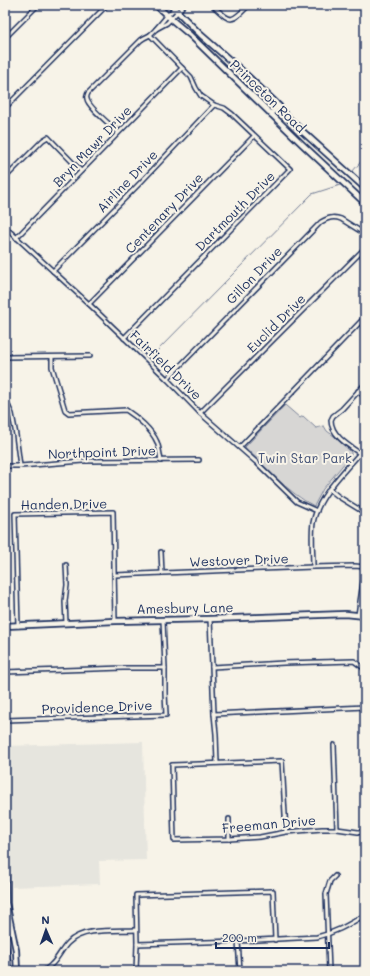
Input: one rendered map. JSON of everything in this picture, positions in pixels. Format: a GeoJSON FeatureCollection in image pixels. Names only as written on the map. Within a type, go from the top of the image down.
{"type":"FeatureCollection","features":[{"type":"Feature","properties":{"kind":"main road","name":"Princeton Road"},"geometry":{"type":"LineString","coordinates":[[156,5],[190,35],[295,138],[365,203]]}},
{"type":"Feature","properties":{"kind":"main road","name":"Princeton Road"},"geometry":{"type":"LineString","coordinates":[[176,7],[201,35],[241,70],[279,106],[286,116],[365,188]]}},
{"type":"Feature","properties":{"kind":"main road"},"geometry":{"type":"LineString","coordinates":[[271,114],[279,106]]}},
{"type":"Feature","properties":{"kind":"main road"},"geometry":{"type":"LineString","coordinates":[[295,138],[302,131]]}},
{"type":"Feature","properties":{"kind":"main road"},"geometry":{"type":"LineString","coordinates":[[333,172],[340,166]]}},
{"type":"Feature","properties":{"kind":"main road","name":"Amesbury Lane"},"geometry":{"type":"LineString","coordinates":[[5,626],[346,614],[365,616]]}},
{"type":"Feature","properties":{"kind":"main road"},"geometry":{"type":"LineString","coordinates":[[5,858],[6,903],[16,950],[17,971]]}},
{"type":"Feature","properties":{"kind":"main road"},"geometry":{"type":"LineString","coordinates":[[5,943],[8,971]]}},
{"type":"Feature","properties":{"kind":"street"},"geometry":{"type":"LineString","coordinates":[[5,38],[38,5]]}},
{"type":"Feature","properties":{"kind":"street"},"geometry":{"type":"LineString","coordinates":[[5,108],[107,5]]}},
{"type":"Feature","properties":{"kind":"street"},"geometry":{"type":"LineString","coordinates":[[118,132],[89,105],[86,98],[88,93],[141,40],[150,36],[169,17],[176,7],[184,5]]}},
{"type":"Feature","properties":{"kind":"street"},"geometry":{"type":"LineString","coordinates":[[212,5],[225,17],[230,19],[237,17],[249,5]]}},
{"type":"Feature","properties":{"kind":"street","name":"Dartmouth Drive"},"geometry":{"type":"LineString","coordinates":[[124,338],[290,169],[232,114],[224,108],[214,105],[201,96],[191,77],[150,36]]}},
{"type":"Feature","properties":{"kind":"street","name":"Bryn Mawr Drive"},"geometry":{"type":"LineString","coordinates":[[16,238],[182,68]]}},
{"type":"Feature","properties":{"kind":"street","name":"Airline Drive"},"geometry":{"type":"LineString","coordinates":[[53,271],[142,181],[214,105]]}},
{"type":"Feature","properties":{"kind":"street","name":"Centenary Drive"},"geometry":{"type":"LineString","coordinates":[[89,304],[254,136]]}},
{"type":"Feature","properties":{"kind":"street"},"geometry":{"type":"LineString","coordinates":[[5,178],[43,140],[48,137],[81,171]]}},
{"type":"Feature","properties":{"kind":"street","name":"Gillon Drive"},"geometry":{"type":"LineString","coordinates":[[167,379],[321,222],[331,217],[341,219],[365,234]]}},
{"type":"Feature","properties":{"kind":"street","name":"Fairfield Drive"},"geometry":{"type":"LineString","coordinates":[[5,227],[89,304],[200,413],[240,447],[297,502],[317,511]]}},
{"type":"Feature","properties":{"kind":"street","name":"Euclid Drive"},"geometry":{"type":"LineString","coordinates":[[200,413],[365,248]]}},
{"type":"Feature","properties":{"kind":"street"},"geometry":{"type":"LineString","coordinates":[[240,447],[365,318]]}},
{"type":"Feature","properties":{"kind":"street"},"geometry":{"type":"LineString","coordinates":[[5,357],[90,356]]}},
{"type":"Feature","properties":{"kind":"street"},"geometry":{"type":"LineString","coordinates":[[52,357],[52,368],[65,410],[69,413],[126,410],[151,432],[157,442],[161,460]]}},
{"type":"Feature","properties":{"kind":"street"},"geometry":{"type":"LineString","coordinates":[[365,384],[342,409],[333,416],[331,420],[332,428],[336,433],[346,443],[365,457]]}},
{"type":"Feature","properties":{"kind":"street"},"geometry":{"type":"LineString","coordinates":[[358,391],[365,397]]}},
{"type":"Feature","properties":{"kind":"street"},"geometry":{"type":"LineString","coordinates":[[5,399],[12,414],[20,466]]}},
{"type":"Feature","properties":{"kind":"street"},"geometry":{"type":"LineString","coordinates":[[313,567],[312,534],[317,511],[329,489],[360,453]]}},
{"type":"Feature","properties":{"kind":"street","name":"Northpoint Drive"},"geometry":{"type":"LineString","coordinates":[[5,466],[83,460],[199,460]]}},
{"type":"Feature","properties":{"kind":"street"},"geometry":{"type":"LineString","coordinates":[[329,489],[365,513]]}},
{"type":"Feature","properties":{"kind":"street","name":"Handen Drive"},"geometry":{"type":"LineString","coordinates":[[18,626],[15,514],[113,512],[114,575]]}},
{"type":"Feature","properties":{"kind":"street"},"geometry":{"type":"LineString","coordinates":[[161,552],[162,573]]}},
{"type":"Feature","properties":{"kind":"street"},"geometry":{"type":"LineString","coordinates":[[66,565],[66,623]]}},
{"type":"Feature","properties":{"kind":"street","name":"Westover Drive"},"geometry":{"type":"LineString","coordinates":[[114,575],[313,567],[355,566],[365,568]]}},
{"type":"Feature","properties":{"kind":"street"},"geometry":{"type":"LineString","coordinates":[[358,615],[365,568]]}},
{"type":"Feature","properties":{"kind":"street"},"geometry":{"type":"LineString","coordinates":[[114,575],[116,621]]}},
{"type":"Feature","properties":{"kind":"street"},"geometry":{"type":"LineString","coordinates":[[210,619],[217,763],[282,761],[286,832]]}},
{"type":"Feature","properties":{"kind":"street","name":"Providence Drive"},"geometry":{"type":"LineString","coordinates":[[5,720],[166,715],[162,620]]}},
{"type":"Feature","properties":{"kind":"street"},"geometry":{"type":"LineString","coordinates":[[212,667],[354,661],[365,669]]}},
{"type":"Feature","properties":{"kind":"street"},"geometry":{"type":"LineString","coordinates":[[5,672],[165,668]]}},
{"type":"Feature","properties":{"kind":"street"},"geometry":{"type":"LineString","coordinates":[[214,714],[365,707]]}},
{"type":"Feature","properties":{"kind":"street"},"geometry":{"type":"LineString","coordinates":[[334,745],[337,829]]}},
{"type":"Feature","properties":{"kind":"street","name":"Freeman Drive"},"geometry":{"type":"LineString","coordinates":[[217,763],[172,765],[174,840],[260,838],[286,832],[322,829],[337,829],[365,833]]}},
{"type":"Feature","properties":{"kind":"street"},"geometry":{"type":"LineString","coordinates":[[229,819],[229,839]]}},
{"type":"Feature","properties":{"kind":"street"},"geometry":{"type":"LineString","coordinates":[[328,971],[326,894],[330,881],[335,876]]}},
{"type":"Feature","properties":{"kind":"street"},"geometry":{"type":"LineString","coordinates":[[136,971],[136,895],[273,891],[275,940]]}},
{"type":"Feature","properties":{"kind":"street"},"geometry":{"type":"LineString","coordinates":[[136,944],[275,940],[317,937],[340,930],[365,915]]}},
{"type":"Feature","properties":{"kind":"street"},"geometry":{"type":"LineString","coordinates":[[44,971],[52,965],[66,945],[80,934],[136,930]]}},
{"type":"Feature","properties":{"kind":"street"},"geometry":{"type":"LineString","coordinates":[[238,941],[240,971]]}},
{"type":"Feature","properties":{"kind":"shaded area"},"geometry":{"type":"Polygon","coordinates":[[[143,742],[146,860],[99,861],[100,884],[12,887],[9,835],[5,819],[5,746],[143,742]]]}},
{"type":"Feature","properties":{"kind":"green space","name":"Twin Star Park"},"geometry":{"type":"Polygon","coordinates":[[[285,405],[300,418],[303,416],[316,428],[324,426],[327,431],[351,452],[351,455],[323,489],[314,506],[304,501],[286,487],[245,447],[285,405]]]}},
{"type":"Feature","properties":{"kind":"waterway"},"geometry":{"type":"LineString","coordinates":[[352,172],[365,157]]}},
{"type":"Feature","properties":{"kind":"waterway"},"geometry":{"type":"LineString","coordinates":[[152,356],[312,194],[340,185]]}}]}
